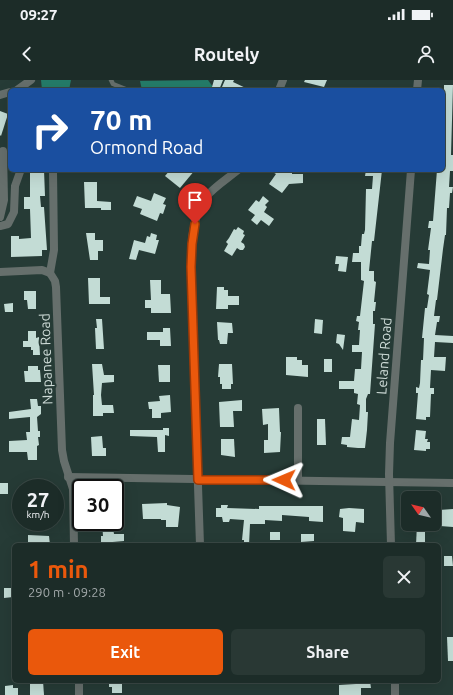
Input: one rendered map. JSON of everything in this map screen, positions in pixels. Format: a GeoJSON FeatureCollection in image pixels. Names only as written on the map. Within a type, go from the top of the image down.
{"type":"FeatureCollection","features":[{"type":"Feature","properties":{"kind":"street"},"geometry":{"type":"LineString","coordinates":[[21,88],[31,80]]}},
{"type":"Feature","properties":{"kind":"street"},"geometry":{"type":"LineString","coordinates":[[0,217],[4,200],[3,151]]}},
{"type":"Feature","properties":{"kind":"street"},"geometry":{"type":"LineString","coordinates":[[0,226],[8,224],[14,212],[15,186],[20,172]]}},
{"type":"Feature","properties":{"kind":"street","name":"Napanee Road"},"geometry":{"type":"LineString","coordinates":[[53,172],[54,250],[50,273],[55,281],[56,287],[62,450],[68,477],[73,489],[74,543]]}},
{"type":"Feature","properties":{"kind":"street"},"geometry":{"type":"LineString","coordinates":[[200,543],[191,277],[193,233],[198,215],[206,197],[236,172]]}},
{"type":"Feature","properties":{"kind":"street","name":"Leland Road"},"geometry":{"type":"LineString","coordinates":[[391,543],[389,482],[390,443],[411,172]]}},
{"type":"Feature","properties":{"kind":"street"},"geometry":{"type":"LineString","coordinates":[[0,272],[42,270],[50,273]]}},
{"type":"Feature","properties":{"kind":"street"},"geometry":{"type":"LineString","coordinates":[[298,408],[298,480]]}},
{"type":"Feature","properties":{"kind":"street"},"geometry":{"type":"LineString","coordinates":[[68,477],[453,483]]}},
{"type":"Feature","properties":{"kind":"street"},"geometry":{"type":"LineString","coordinates":[[79,683],[79,695]]}},
{"type":"Feature","properties":{"kind":"street"},"geometry":{"type":"LineString","coordinates":[[395,683],[395,695]]}},
{"type":"Feature","properties":{"kind":"lane"},"geometry":{"type":"LineString","coordinates":[[110,80],[113,84],[123,88]]}},
{"type":"Feature","properties":{"kind":"green space"},"geometry":{"type":"Polygon","coordinates":[[[41,80],[71,80],[69,88],[42,88],[41,80]]]}},
{"type":"Feature","properties":{"kind":"green space"},"geometry":{"type":"Polygon","coordinates":[[[208,80],[214,88],[142,88],[140,81],[208,80]]]}},
{"type":"Feature","properties":{"kind":"building"},"geometry":{"type":"Polygon","coordinates":[[[214,80],[223,80],[220,88],[212,87],[214,80]]]}},
{"type":"Feature","properties":{"kind":"building"},"geometry":{"type":"Polygon","coordinates":[[[225,80],[234,80],[233,82],[246,88],[224,88],[222,87],[225,80]]]}},
{"type":"Feature","properties":{"kind":"building"},"geometry":{"type":"Polygon","coordinates":[[[305,80],[327,80],[324,87],[304,82],[305,80]]]}},
{"type":"Feature","properties":{"kind":"building"},"geometry":{"type":"Polygon","coordinates":[[[444,85],[453,85],[451,155],[453,155],[453,171],[450,171],[449,187],[453,187],[452,193],[450,193],[449,208],[447,208],[446,235],[434,316],[440,316],[439,322],[437,322],[435,335],[453,336],[453,343],[435,342],[434,357],[446,357],[445,371],[431,370],[430,388],[434,388],[434,394],[431,394],[430,417],[426,417],[426,420],[416,419],[418,393],[416,393],[416,387],[419,388],[421,360],[423,360],[424,338],[422,338],[425,308],[427,308],[429,295],[427,294],[430,270],[417,268],[418,263],[429,264],[430,250],[428,250],[431,228],[428,228],[429,221],[433,221],[437,172],[445,172],[444,85]]]}},
{"type":"Feature","properties":{"kind":"building"},"geometry":{"type":"Polygon","coordinates":[[[0,111],[8,114],[1,136],[0,135],[0,111]]]}},
{"type":"Feature","properties":{"kind":"building"},"geometry":{"type":"Polygon","coordinates":[[[30,172],[44,172],[45,196],[40,196],[41,207],[44,207],[47,250],[42,250],[42,256],[11,257],[11,236],[19,236],[19,239],[31,238],[30,209],[24,209],[24,197],[30,197],[30,172]]]}},
{"type":"Feature","properties":{"kind":"building"},"geometry":{"type":"Polygon","coordinates":[[[168,172],[193,172],[180,188],[165,176],[168,172]]]}},
{"type":"Feature","properties":{"kind":"building"},"geometry":{"type":"Polygon","coordinates":[[[272,172],[292,172],[292,174],[303,174],[303,183],[289,184],[282,193],[269,184],[276,174],[272,172]]]}},
{"type":"Feature","properties":{"kind":"building"},"geometry":{"type":"Polygon","coordinates":[[[366,172],[382,172],[369,271],[374,271],[374,281],[376,282],[374,302],[376,302],[375,311],[373,311],[373,324],[375,324],[370,394],[368,394],[366,399],[366,412],[368,412],[367,430],[365,448],[358,448],[347,447],[347,445],[341,444],[342,437],[350,437],[352,419],[359,420],[360,405],[357,404],[358,394],[354,393],[354,389],[339,389],[339,381],[354,381],[355,369],[361,369],[362,352],[352,352],[352,345],[359,345],[359,322],[356,321],[357,316],[360,316],[364,281],[361,280],[361,262],[352,262],[353,253],[359,253],[362,234],[364,234],[365,230],[366,189],[372,189],[373,176],[365,176],[366,172]]]}},
{"type":"Feature","properties":{"kind":"building"},"geometry":{"type":"Polygon","coordinates":[[[84,182],[97,182],[97,201],[111,202],[111,210],[101,210],[101,208],[85,208],[84,182]]]}},
{"type":"Feature","properties":{"kind":"building"},"geometry":{"type":"Polygon","coordinates":[[[154,193],[166,198],[163,204],[166,205],[163,214],[160,213],[157,221],[140,214],[142,209],[133,206],[137,196],[151,201],[154,193]]]}},
{"type":"Feature","properties":{"kind":"building"},"geometry":{"type":"Polygon","coordinates":[[[263,196],[269,201],[265,205],[267,207],[264,212],[274,219],[269,226],[261,220],[257,225],[251,220],[255,215],[248,210],[256,200],[259,202],[263,196]]]}},
{"type":"Feature","properties":{"kind":"building"},"geometry":{"type":"Polygon","coordinates":[[[238,227],[244,231],[243,234],[245,235],[241,242],[245,247],[243,250],[237,248],[232,256],[224,251],[228,244],[226,242],[234,229],[236,230],[238,227]]]}},
{"type":"Feature","properties":{"kind":"building"},"geometry":{"type":"Polygon","coordinates":[[[86,233],[95,233],[95,240],[103,240],[103,251],[98,251],[98,260],[90,260],[86,233]]]}},
{"type":"Feature","properties":{"kind":"building"},"geometry":{"type":"Polygon","coordinates":[[[151,233],[157,235],[156,240],[159,240],[155,254],[139,250],[136,260],[129,259],[134,240],[145,243],[147,236],[150,237],[151,233]]]}},
{"type":"Feature","properties":{"kind":"building"},"geometry":{"type":"Polygon","coordinates":[[[336,256],[348,257],[346,272],[338,271],[339,264],[335,264],[336,256]]]}},
{"type":"Feature","properties":{"kind":"building"},"geometry":{"type":"Polygon","coordinates":[[[88,278],[100,278],[100,297],[110,297],[110,304],[89,304],[88,278]]]}},
{"type":"Feature","properties":{"kind":"building"},"geometry":{"type":"Polygon","coordinates":[[[150,280],[161,280],[161,294],[170,294],[171,313],[151,313],[151,308],[145,308],[145,300],[151,300],[150,280]]]}},
{"type":"Feature","properties":{"kind":"building"},"geometry":{"type":"Polygon","coordinates":[[[217,287],[224,287],[224,290],[228,290],[228,296],[239,296],[239,305],[228,305],[228,309],[216,309],[217,287]]]}},
{"type":"Feature","properties":{"kind":"building"},"geometry":{"type":"Polygon","coordinates":[[[24,291],[36,291],[36,309],[28,309],[27,300],[24,300],[24,291]]]}},
{"type":"Feature","properties":{"kind":"building"},"geometry":{"type":"Polygon","coordinates":[[[13,303],[13,312],[5,312],[4,304],[13,303]]]}},
{"type":"Feature","properties":{"kind":"building"},"geometry":{"type":"Polygon","coordinates":[[[96,319],[102,319],[104,349],[96,349],[96,319]]]}},
{"type":"Feature","properties":{"kind":"building"},"geometry":{"type":"Polygon","coordinates":[[[315,319],[323,320],[322,334],[314,333],[315,319]]]}},
{"type":"Feature","properties":{"kind":"building"},"geometry":{"type":"Polygon","coordinates":[[[217,322],[232,323],[233,333],[228,333],[227,344],[220,344],[218,340],[217,322]]]}},
{"type":"Feature","properties":{"kind":"building"},"geometry":{"type":"Polygon","coordinates":[[[163,328],[170,328],[171,346],[160,346],[160,340],[147,340],[147,332],[163,332],[163,328]]]}},
{"type":"Feature","properties":{"kind":"building"},"geometry":{"type":"Polygon","coordinates":[[[28,331],[36,331],[36,338],[39,337],[40,355],[33,355],[33,350],[31,350],[31,347],[23,347],[23,341],[28,341],[28,331]]]}},
{"type":"Feature","properties":{"kind":"building"},"geometry":{"type":"Polygon","coordinates":[[[337,334],[345,335],[343,350],[339,344],[336,343],[337,334]]]}},
{"type":"Feature","properties":{"kind":"building"},"geometry":{"type":"Polygon","coordinates":[[[286,357],[297,357],[297,360],[302,360],[302,365],[308,365],[308,377],[286,375],[286,357]]]}},
{"type":"Feature","properties":{"kind":"building"},"geometry":{"type":"Polygon","coordinates":[[[324,359],[332,359],[332,372],[324,372],[324,359]]]}},
{"type":"Feature","properties":{"kind":"building"},"geometry":{"type":"Polygon","coordinates":[[[92,364],[102,364],[104,375],[114,375],[114,382],[102,383],[101,395],[102,405],[113,405],[114,413],[103,413],[103,416],[93,416],[94,395],[92,364]]]}},
{"type":"Feature","properties":{"kind":"building"},"geometry":{"type":"Polygon","coordinates":[[[219,364],[232,364],[233,384],[231,384],[231,389],[222,389],[220,377],[218,377],[219,364]]]}},
{"type":"Feature","properties":{"kind":"building"},"geometry":{"type":"Polygon","coordinates":[[[158,365],[170,365],[170,382],[159,382],[158,365]]]}},
{"type":"Feature","properties":{"kind":"building"},"geometry":{"type":"Polygon","coordinates":[[[28,366],[38,366],[38,370],[40,370],[41,382],[25,382],[24,371],[28,371],[28,366]]]}},
{"type":"Feature","properties":{"kind":"building"},"geometry":{"type":"Polygon","coordinates":[[[170,395],[171,412],[161,413],[161,418],[152,418],[152,409],[149,409],[148,402],[160,401],[159,396],[170,395]]]}},
{"type":"Feature","properties":{"kind":"building"},"geometry":{"type":"Polygon","coordinates":[[[30,399],[37,399],[38,406],[41,406],[41,414],[37,417],[40,437],[38,437],[39,445],[37,446],[37,460],[28,460],[27,452],[9,452],[9,441],[27,440],[26,432],[30,432],[30,417],[9,419],[9,412],[31,409],[30,399]]]}},
{"type":"Feature","properties":{"kind":"building"},"geometry":{"type":"Polygon","coordinates":[[[242,400],[242,411],[233,411],[234,427],[220,427],[219,402],[242,400]]]}},
{"type":"Feature","properties":{"kind":"building"},"geometry":{"type":"Polygon","coordinates":[[[279,408],[281,432],[280,452],[264,453],[264,440],[268,440],[268,424],[263,425],[262,409],[279,408]]]}},
{"type":"Feature","properties":{"kind":"building"},"geometry":{"type":"Polygon","coordinates":[[[317,419],[325,419],[326,445],[317,445],[317,419]]]}},
{"type":"Feature","properties":{"kind":"building"},"geometry":{"type":"Polygon","coordinates":[[[163,428],[169,428],[169,436],[165,435],[165,452],[158,452],[157,437],[130,436],[130,430],[163,430],[163,428]]]}},
{"type":"Feature","properties":{"kind":"building"},"geometry":{"type":"Polygon","coordinates":[[[416,430],[426,431],[425,439],[428,439],[427,442],[430,442],[430,449],[426,449],[426,451],[414,450],[416,430]]]}},
{"type":"Feature","properties":{"kind":"building"},"geometry":{"type":"Polygon","coordinates":[[[102,436],[103,448],[106,448],[106,456],[92,456],[91,437],[102,436]]]}},
{"type":"Feature","properties":{"kind":"building"},"geometry":{"type":"Polygon","coordinates":[[[221,439],[234,439],[235,457],[221,455],[221,439]]]}},
{"type":"Feature","properties":{"kind":"building"},"geometry":{"type":"Polygon","coordinates":[[[0,483],[8,483],[8,494],[0,494],[0,483]]]}},
{"type":"Feature","properties":{"kind":"building"},"geometry":{"type":"Polygon","coordinates":[[[167,503],[167,505],[180,507],[178,527],[166,527],[166,520],[143,519],[142,504],[167,503]]]}},
{"type":"Feature","properties":{"kind":"building"},"geometry":{"type":"Polygon","coordinates":[[[221,505],[228,505],[227,508],[259,509],[259,506],[323,506],[323,522],[309,521],[309,517],[282,515],[282,521],[265,520],[265,524],[250,524],[249,543],[244,543],[244,540],[242,540],[244,520],[230,519],[229,522],[223,522],[222,517],[216,517],[216,508],[221,508],[221,505]]]}},
{"type":"Feature","properties":{"kind":"building"},"geometry":{"type":"Polygon","coordinates":[[[340,509],[364,509],[364,523],[356,522],[355,532],[343,531],[343,518],[339,517],[340,509]]]}},
{"type":"Feature","properties":{"kind":"building"},"geometry":{"type":"Polygon","coordinates":[[[453,509],[453,527],[441,526],[441,510],[453,509]]]}},
{"type":"Feature","properties":{"kind":"building"},"geometry":{"type":"Polygon","coordinates":[[[103,531],[114,531],[114,534],[124,534],[124,541],[101,543],[101,536],[103,536],[103,531]]]}},
{"type":"Feature","properties":{"kind":"building"},"geometry":{"type":"Polygon","coordinates":[[[417,531],[425,531],[425,543],[416,543],[417,531]]]}},
{"type":"Feature","properties":{"kind":"building"},"geometry":{"type":"Polygon","coordinates":[[[270,532],[280,532],[280,540],[270,540],[270,532]]]}},
{"type":"Feature","properties":{"kind":"building"},"geometry":{"type":"Polygon","coordinates":[[[301,534],[314,534],[314,541],[301,542],[301,534]]]}},
{"type":"Feature","properties":{"kind":"building"},"geometry":{"type":"Polygon","coordinates":[[[28,535],[49,536],[50,543],[28,543],[28,535]]]}},
{"type":"Feature","properties":{"kind":"building"},"geometry":{"type":"Polygon","coordinates":[[[444,556],[452,556],[453,566],[444,566],[444,556]]]}},
{"type":"Feature","properties":{"kind":"building"},"geometry":{"type":"Polygon","coordinates":[[[4,588],[12,588],[12,597],[4,598],[4,588]]]}},
{"type":"Feature","properties":{"kind":"building"},"geometry":{"type":"Polygon","coordinates":[[[447,637],[453,637],[453,661],[448,661],[447,637]]]}},
{"type":"Feature","properties":{"kind":"building"},"geometry":{"type":"Polygon","coordinates":[[[30,683],[43,683],[44,695],[30,695],[30,683]]]}},
{"type":"Feature","properties":{"kind":"building"},"geometry":{"type":"Polygon","coordinates":[[[109,683],[122,683],[122,693],[112,693],[112,687],[109,687],[109,683]]]}},
{"type":"Feature","properties":{"kind":"building"},"geometry":{"type":"Polygon","coordinates":[[[370,683],[371,688],[361,688],[361,695],[339,695],[339,685],[370,683]]]}},
{"type":"Feature","properties":{"kind":"building"},"geometry":{"type":"Polygon","coordinates":[[[13,685],[13,688],[18,688],[18,695],[5,695],[5,686],[13,685]]]}},
{"type":"Feature","properties":{"kind":"route"},"geometry":{"type":"LineString","coordinates":[[195,224],[191,267],[198,480],[284,480]]}}]}
